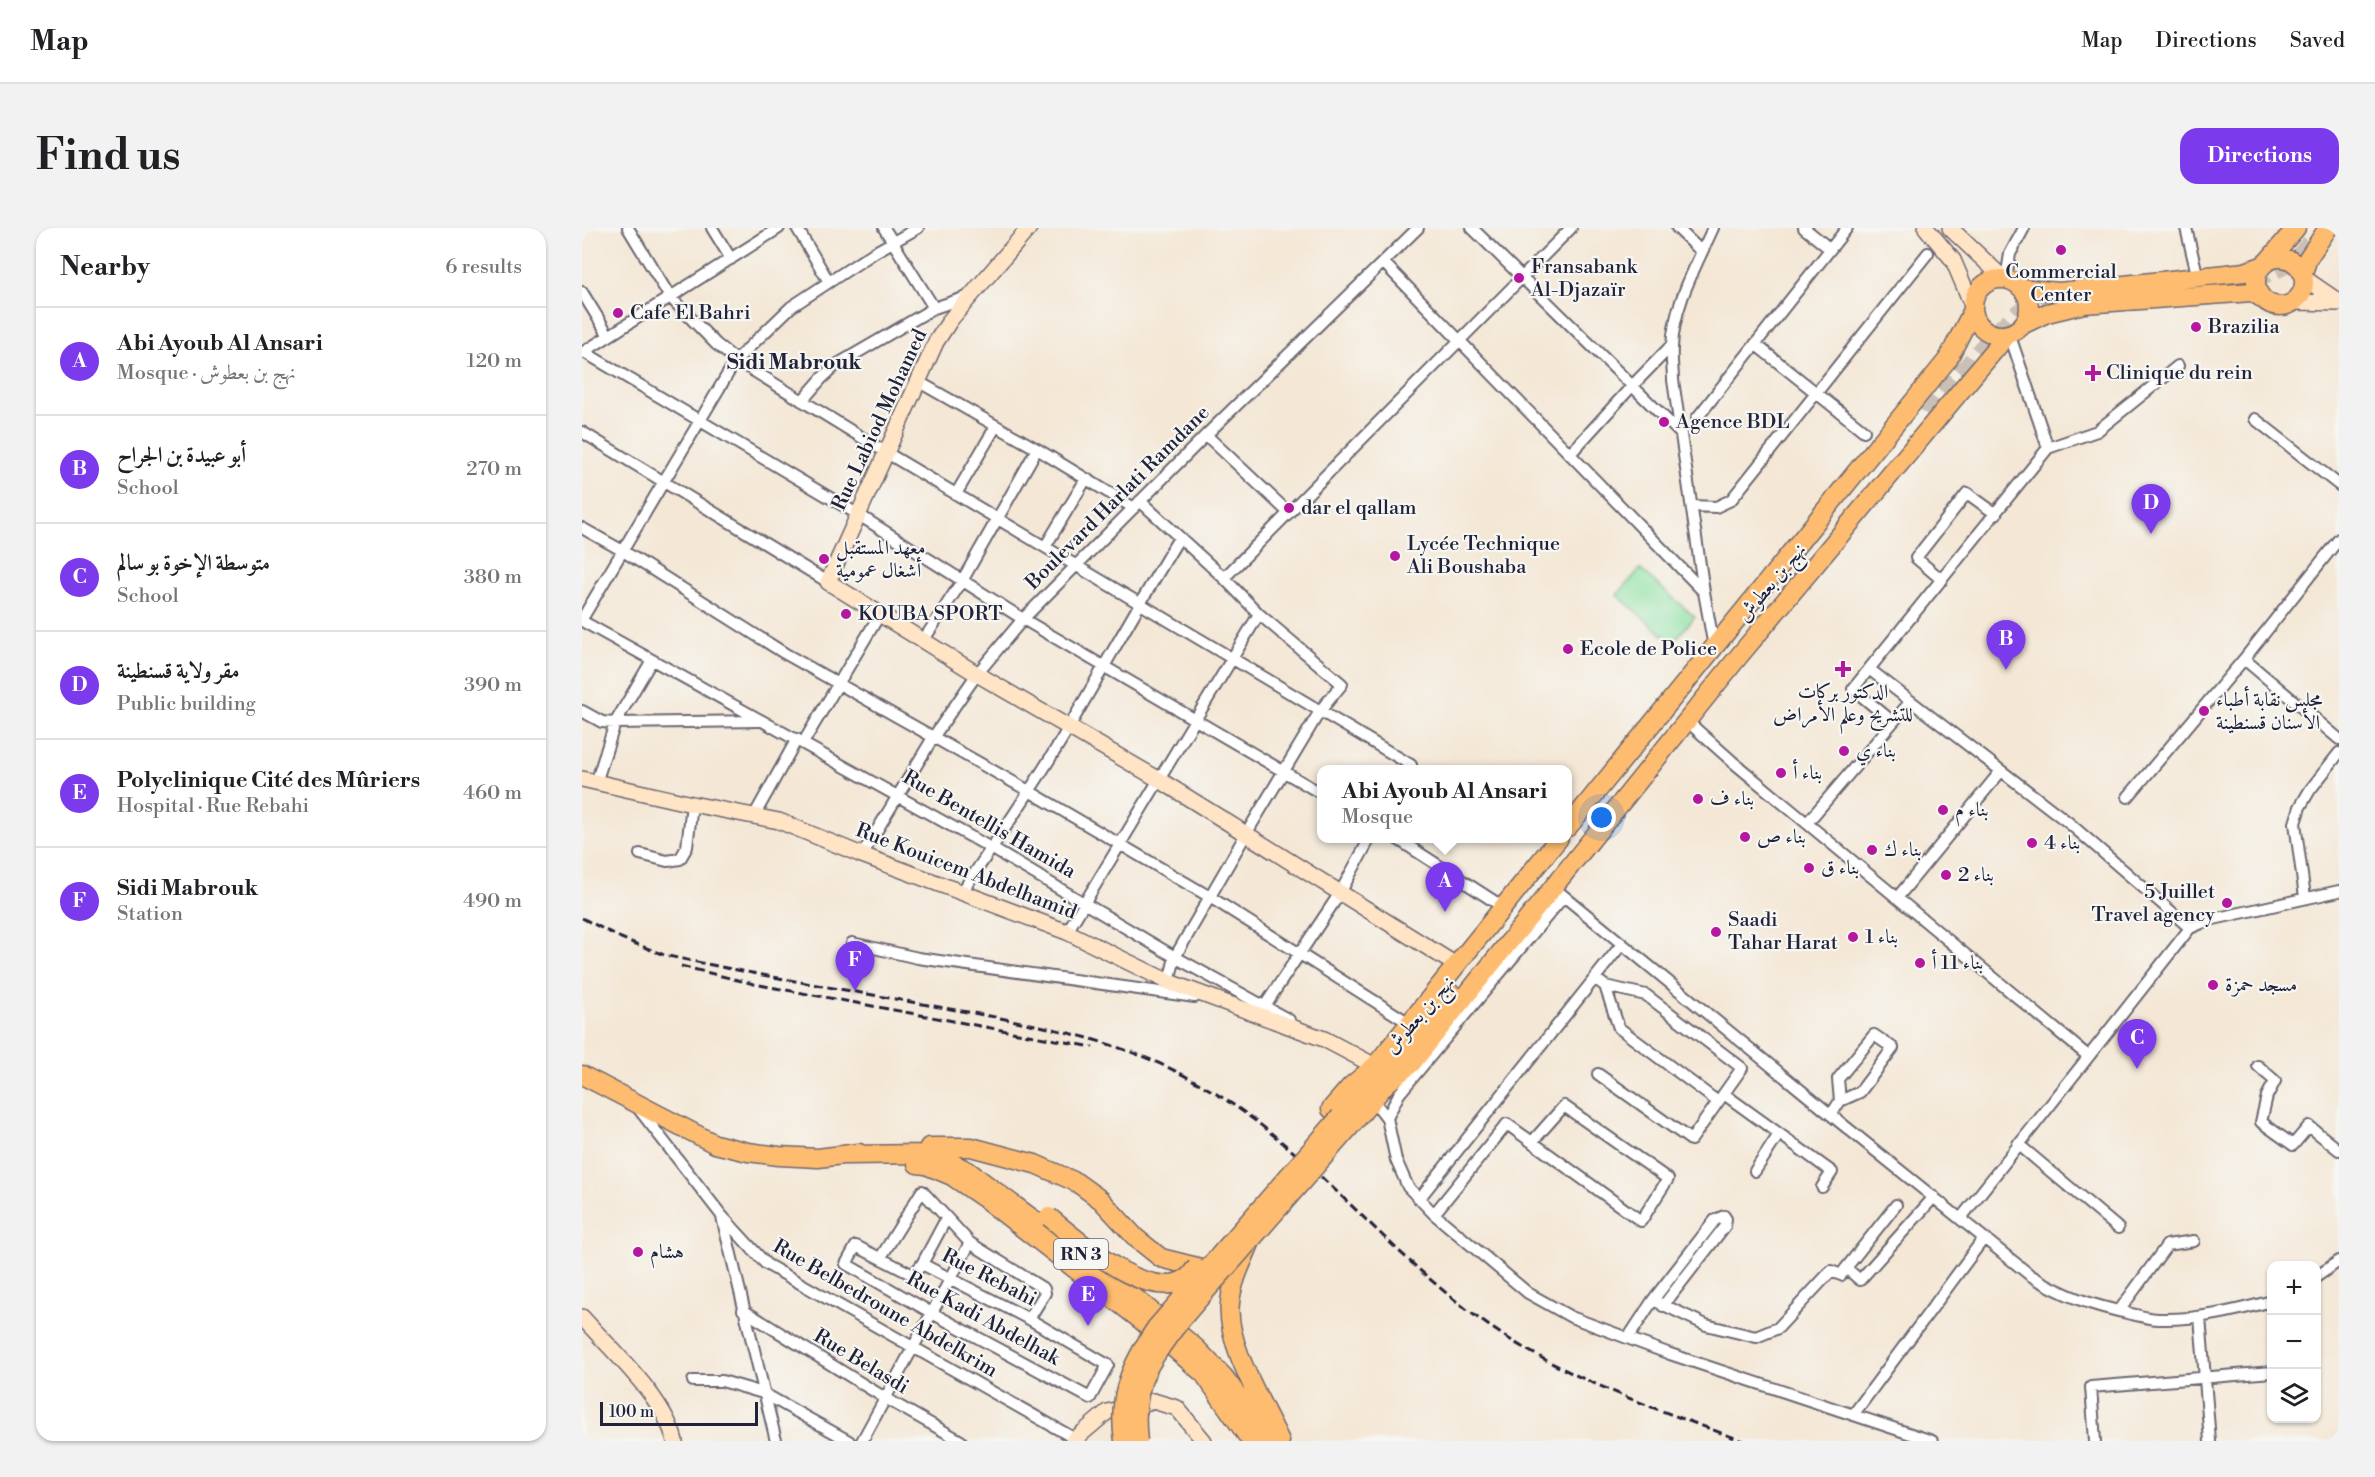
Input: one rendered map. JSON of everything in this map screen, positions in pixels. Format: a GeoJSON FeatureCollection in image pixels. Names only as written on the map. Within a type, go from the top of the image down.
{"type":"FeatureCollection","features":[{"type":"Feature","properties":{"kind":"main road"},"geometry":{"type":"LineString","coordinates":[[2254,265],[2296,228]]}},
{"type":"Feature","properties":{"kind":"main road"},"geometry":{"type":"LineString","coordinates":[[2304,276],[2300,267],[2288,259],[2281,258],[2198,278],[2059,292],[2010,282],[1985,284],[1976,294],[1973,309],[1975,318],[1985,330],[2000,335],[2013,331],[2047,313],[2084,304],[2253,292],[2277,306],[2295,302],[2304,288],[2308,258],[2328,228]]}},
{"type":"Feature","properties":{"kind":"main road"},"geometry":{"type":"LineString","coordinates":[[2254,265],[2258,272],[2256,286],[2263,299]]}},
{"type":"Feature","properties":{"kind":"main road"},"geometry":{"type":"LineString","coordinates":[[2010,282],[2028,303],[2028,310],[2013,331]]}},
{"type":"Feature","properties":{"kind":"main road","name":"نهج بن بعطوش"},"geometry":{"type":"LineString","coordinates":[[1572,822],[1948,359],[1973,309]]}},
{"type":"Feature","properties":{"kind":"main road","name":"نهج بن بعطوش"},"geometry":{"type":"LineString","coordinates":[[1386,1084],[1411,1064],[1559,892],[1687,721],[2013,331]]}},
{"type":"Feature","properties":{"kind":"main road","name":"نهج بن بعطوش"},"geometry":{"type":"LineString","coordinates":[[1386,1084],[1394,1064],[1924,413],[1572,833]]}},
{"type":"Feature","properties":{"kind":"main road","name":"نهج بن بعطوش"},"geometry":{"type":"LineString","coordinates":[[1412,1020],[1555,843]]}},
{"type":"Feature","properties":{"kind":"main road","name":"نهج بن بعطوش"},"geometry":{"type":"LineString","coordinates":[[1412,1020],[1469,958],[1564,843]]}},
{"type":"Feature","properties":{"kind":"main road"},"geometry":{"type":"LineString","coordinates":[[1124,1441],[1121,1412],[1125,1386],[1137,1356],[1156,1328],[1365,1090],[1375,1066],[1412,1020]]}},
{"type":"Feature","properties":{"kind":"main road","name":"RN 3"},"geometry":{"type":"LineString","coordinates":[[582,1075],[690,1132],[716,1144],[748,1152],[818,1158],[847,1155],[926,1154],[946,1160],[968,1171],[1095,1265],[1196,1348],[1224,1377],[1246,1407],[1266,1441]]}},
{"type":"Feature","properties":{"kind":"main road"},"geometry":{"type":"LineString","coordinates":[[847,1155],[910,1144],[958,1155],[972,1162],[1126,1273],[1143,1281],[1176,1283],[1187,1278],[1342,1116],[1372,1100],[1386,1084]]}},
{"type":"Feature","properties":{"kind":"main road"},"geometry":{"type":"LineString","coordinates":[[1138,1441],[1136,1420],[1139,1390],[1149,1367],[1194,1304],[1253,1236],[1342,1116]]}},
{"type":"Feature","properties":{"kind":"main road"},"geometry":{"type":"LineString","coordinates":[[929,1147],[970,1147],[1035,1164],[1076,1182],[1101,1200],[1136,1238],[1161,1258],[1197,1267]]}},
{"type":"Feature","properties":{"kind":"main road","name":"RN 3"},"geometry":{"type":"LineString","coordinates":[[847,1155],[926,1165],[952,1176],[984,1198],[1142,1321],[1204,1374],[1247,1438]]}},
{"type":"Feature","properties":{"kind":"main road"},"geometry":{"type":"LineString","coordinates":[[1253,1236],[1234,1281],[1230,1304],[1230,1327],[1240,1357],[1280,1441]]}},
{"type":"Feature","properties":{"kind":"street"},"geometry":{"type":"LineString","coordinates":[[628,228],[670,297],[709,338],[736,360],[887,453],[1411,765]]}},
{"type":"Feature","properties":{"kind":"street"},"geometry":{"type":"LineString","coordinates":[[712,228],[731,259]]}},
{"type":"Feature","properties":{"kind":"street"},"geometry":{"type":"LineString","coordinates":[[779,228],[583,352],[859,515],[1023,619],[1317,791]]}},
{"type":"Feature","properties":{"kind":"street"},"geometry":{"type":"LineString","coordinates":[[797,228],[830,282]]}},
{"type":"Feature","properties":{"kind":"street"},"geometry":{"type":"LineString","coordinates":[[884,228],[934,308]]}},
{"type":"Feature","properties":{"kind":"street"},"geometry":{"type":"LineString","coordinates":[[582,620],[736,360],[791,307],[918,228]]}},
{"type":"Feature","properties":{"kind":"street","name":"Rue Labiod Mohamed"},"geometry":{"type":"LineString","coordinates":[[828,582],[936,342],[951,319],[1029,228]]}},
{"type":"Feature","properties":{"kind":"street","name":"Boulevard Harlati Ramdane"},"geometry":{"type":"LineString","coordinates":[[862,855],[934,736],[977,674],[1023,619],[1206,435],[1418,228]]}},
{"type":"Feature","properties":{"kind":"street"},"geometry":{"type":"LineString","coordinates":[[1472,228],[1521,279],[1681,433]]}},
{"type":"Feature","properties":{"kind":"street"},"geometry":{"type":"LineString","coordinates":[[1224,578],[1571,228]]}},
{"type":"Feature","properties":{"kind":"street"},"geometry":{"type":"LineString","coordinates":[[1677,228],[1702,252]]}},
{"type":"Feature","properties":{"kind":"street"},"geometry":{"type":"LineString","coordinates":[[1713,228],[1676,317],[1671,346],[1673,380],[1714,647]]}},
{"type":"Feature","properties":{"kind":"street"},"geometry":{"type":"LineString","coordinates":[[1804,228],[1830,249]]}},
{"type":"Feature","properties":{"kind":"street"},"geometry":{"type":"LineString","coordinates":[[1697,418],[1847,228]]}},
{"type":"Feature","properties":{"kind":"street"},"geometry":{"type":"LineString","coordinates":[[1926,228],[1953,260],[1973,309]]}},
{"type":"Feature","properties":{"kind":"street"},"geometry":{"type":"LineString","coordinates":[[1950,228],[2010,282]]}},
{"type":"Feature","properties":{"kind":"street"},"geometry":{"type":"LineString","coordinates":[[2010,282],[2010,254],[2024,228]]}},
{"type":"Feature","properties":{"kind":"street"},"geometry":{"type":"LineString","coordinates":[[2186,228],[2198,278]]}},
{"type":"Feature","properties":{"kind":"street"},"geometry":{"type":"LineString","coordinates":[[1692,506],[1716,507],[1731,500],[1818,394],[1928,253]]}},
{"type":"Feature","properties":{"kind":"street"},"geometry":{"type":"LineString","coordinates":[[1383,262],[1704,592]]}},
{"type":"Feature","properties":{"kind":"street"},"geometry":{"type":"LineString","coordinates":[[2304,276],[2339,303]]}},
{"type":"Feature","properties":{"kind":"street"},"geometry":{"type":"LineString","coordinates":[[582,292],[609,336]]}},
{"type":"Feature","properties":{"kind":"street"},"geometry":{"type":"LineString","coordinates":[[802,400],[836,365],[934,308],[972,295]]}},
{"type":"Feature","properties":{"kind":"street"},"geometry":{"type":"LineString","coordinates":[[2295,302],[2339,303]]}},
{"type":"Feature","properties":{"kind":"street"},"geometry":{"type":"LineString","coordinates":[[2013,331],[2048,448]]}},
{"type":"Feature","properties":{"kind":"street"},"geometry":{"type":"LineString","coordinates":[[1755,344],[1864,431]]}},
{"type":"Feature","properties":{"kind":"street"},"geometry":{"type":"LineString","coordinates":[[1570,454],[1671,346]]}},
{"type":"Feature","properties":{"kind":"street"},"geometry":{"type":"LineString","coordinates":[[1893,722],[1853,689],[1869,669],[2048,448],[2097,431],[2178,366]]}},
{"type":"Feature","properties":{"kind":"street"},"geometry":{"type":"LineString","coordinates":[[918,382],[1086,479],[1137,504],[1179,537],[1259,614],[1342,684],[1320,711],[1282,771],[1175,957],[1169,982]]}},
{"type":"Feature","properties":{"kind":"street"},"geometry":{"type":"LineString","coordinates":[[2255,419],[2339,485]]}},
{"type":"Feature","properties":{"kind":"street"},"geometry":{"type":"LineString","coordinates":[[956,494],[996,426]]}},
{"type":"Feature","properties":{"kind":"street"},"geometry":{"type":"LineString","coordinates":[[582,432],[977,674],[1158,778],[1457,964]]}},
{"type":"Feature","properties":{"kind":"street"},"geometry":{"type":"LineString","coordinates":[[1206,435],[1289,513]]}},
{"type":"Feature","properties":{"kind":"street"},"geometry":{"type":"LineString","coordinates":[[923,641],[962,581],[1037,449]]}},
{"type":"Feature","properties":{"kind":"street"},"geometry":{"type":"LineString","coordinates":[[1045,547],[1086,479]]}},
{"type":"Feature","properties":{"kind":"street"},"geometry":{"type":"LineString","coordinates":[[1942,580],[1916,558],[1967,493],[1995,514]]}},
{"type":"Feature","properties":{"kind":"street"},"geometry":{"type":"LineString","coordinates":[[582,528],[623,551],[784,653],[840,682],[1120,844],[1210,897],[1299,954],[1412,1020]]}},
{"type":"Feature","properties":{"kind":"street"},"geometry":{"type":"LineString","coordinates":[[962,892],[1069,727],[1179,537]]}},
{"type":"Feature","properties":{"kind":"street"},"geometry":{"type":"LineString","coordinates":[[2128,797],[2244,659],[2339,539]]}},
{"type":"Feature","properties":{"kind":"street"},"geometry":{"type":"LineString","coordinates":[[754,816],[840,682],[880,614]]}},
{"type":"Feature","properties":{"kind":"street"},"geometry":{"type":"LineString","coordinates":[[1067,932],[1259,614]]}},
{"type":"Feature","properties":{"kind":"street","name":"Rue Bentellis Hamida"},"geometry":{"type":"LineString","coordinates":[[582,620],[991,848],[1175,957],[1264,1013]]}},
{"type":"Feature","properties":{"kind":"street"},"geometry":{"type":"LineString","coordinates":[[2244,659],[2339,740]]}},
{"type":"Feature","properties":{"kind":"street"},"geometry":{"type":"LineString","coordinates":[[589,781],[615,723],[652,660]]}},
{"type":"Feature","properties":{"kind":"street"},"geometry":{"type":"LineString","coordinates":[[1869,669],[2069,823],[2190,928]]}},
{"type":"Feature","properties":{"kind":"street"},"geometry":{"type":"LineString","coordinates":[[1807,823],[1911,701]]}},
{"type":"Feature","properties":{"kind":"street"},"geometry":{"type":"LineString","coordinates":[[582,711],[602,722],[615,723],[760,721]]}},
{"type":"Feature","properties":{"kind":"street"},"geometry":{"type":"LineString","coordinates":[[1687,721],[2088,1056]]}},
{"type":"Feature","properties":{"kind":"street"},"geometry":{"type":"LineString","coordinates":[[2305,897],[2295,823],[2300,807],[2310,790],[2339,753]]}},
{"type":"Feature","properties":{"kind":"street"},"geometry":{"type":"LineString","coordinates":[[1897,898],[2001,771]]}},
{"type":"Feature","properties":{"kind":"street","name":"Rue Kouicem Abdelhamid"},"geometry":{"type":"LineString","coordinates":[[589,781],[779,821],[862,855],[1067,932],[1169,982],[1215,999],[1264,1013],[1324,1039],[1375,1066]]}},
{"type":"Feature","properties":{"kind":"street"},"geometry":{"type":"LineString","coordinates":[[640,854],[667,861],[680,859],[687,848],[692,804]]}},
{"type":"Feature","properties":{"kind":"street"},"geometry":{"type":"LineString","coordinates":[[1264,1013],[1299,954],[1340,893],[1367,843]]}},
{"type":"Feature","properties":{"kind":"street"},"geometry":{"type":"LineString","coordinates":[[1404,843],[1503,907]]}},
{"type":"Feature","properties":{"kind":"street"},"geometry":{"type":"LineString","coordinates":[[1961,1218],[2190,928],[2209,920],[2339,891]]}},
{"type":"Feature","properties":{"kind":"street"},"geometry":{"type":"LineString","coordinates":[[1387,1118],[1399,1094],[1559,892],[1830,1115],[2030,1275],[2058,1292],[2089,1304],[2157,1319],[2200,1317],[2267,1302]]}},
{"type":"Feature","properties":{"kind":"street"},"geometry":{"type":"LineString","coordinates":[[852,943],[918,958],[1215,999]]}},
{"type":"Feature","properties":{"kind":"street"},"geometry":{"type":"LineString","coordinates":[[1419,1199],[1622,944]]}},
{"type":"Feature","properties":{"kind":"street"},"geometry":{"type":"LineString","coordinates":[[1595,978],[1605,986],[1646,995],[1742,1068],[1691,1140],[1598,1074]]}},
{"type":"Feature","properties":{"kind":"street"},"geometry":{"type":"LineString","coordinates":[[1605,986],[1619,1028],[1832,1172],[1822,1187]]}},
{"type":"Feature","properties":{"kind":"street"},"geometry":{"type":"LineString","coordinates":[[1830,1115],[1840,1101],[1860,1092],[1893,1047],[1874,1035],[1838,1079],[1840,1101]]}},
{"type":"Feature","properties":{"kind":"street"},"geometry":{"type":"LineString","coordinates":[[2258,1066],[2275,1081],[2267,1096],[2261,1122],[2293,1146],[2309,1126],[2339,1150]]}},
{"type":"Feature","properties":{"kind":"street","name":"Rue Belbedroune Abdelkrim"},"geometry":{"type":"LineString","coordinates":[[630,1099],[722,1215],[766,1264],[1076,1440]]}},
{"type":"Feature","properties":{"kind":"street"},"geometry":{"type":"LineString","coordinates":[[1372,1100],[1387,1118],[1401,1174],[1419,1199],[1528,1293],[1571,1317],[1628,1338],[1932,1441]]}},
{"type":"Feature","properties":{"kind":"street"},"geometry":{"type":"LineString","coordinates":[[1434,1214],[1507,1124],[1641,1221],[1668,1179],[1564,1106],[1532,1142]]}},
{"type":"Feature","properties":{"kind":"street"},"geometry":{"type":"LineString","coordinates":[[1755,1172],[1779,1134]]}},
{"type":"Feature","properties":{"kind":"street"},"geometry":{"type":"LineString","coordinates":[[2018,1144],[2118,1228]]}},
{"type":"Feature","properties":{"kind":"street"},"geometry":{"type":"LineString","coordinates":[[881,1257],[921,1191],[970,1243],[1044,1289],[1045,1293],[1029,1319]]}},
{"type":"Feature","properties":{"kind":"street"},"geometry":{"type":"LineString","coordinates":[[1846,1268],[1860,1280],[1934,1197]]}},
{"type":"Feature","properties":{"kind":"street"},"geometry":{"type":"LineString","coordinates":[[1658,1303],[1706,1325],[1756,1337],[1778,1328],[1831,1271],[1841,1275],[1896,1205]]}},
{"type":"Feature","properties":{"kind":"street"},"geometry":{"type":"LineString","coordinates":[[722,1215],[776,1441]]}},
{"type":"Feature","properties":{"kind":"street"},"geometry":{"type":"LineString","coordinates":[[922,1264],[946,1219]]}},
{"type":"Feature","properties":{"kind":"street"},"geometry":{"type":"LineString","coordinates":[[1853,1415],[1911,1345],[1984,1238]]}},
{"type":"Feature","properties":{"kind":"street"},"geometry":{"type":"LineString","coordinates":[[2119,1311],[2167,1245],[2194,1241]]}},
{"type":"Feature","properties":{"kind":"street"},"geometry":{"type":"LineString","coordinates":[[862,1441],[970,1243]]}},
{"type":"Feature","properties":{"kind":"street","name":"Rue Rebahi"},"geometry":{"type":"LineString","coordinates":[[856,1246],[913,1275],[922,1264],[1029,1319],[1108,1365]]}},
{"type":"Feature","properties":{"kind":"street","name":"Rue Kadi Abdelhak"},"geometry":{"type":"LineString","coordinates":[[856,1246],[846,1263],[932,1313],[1090,1398],[1108,1365]]}},
{"type":"Feature","properties":{"kind":"street"},"geometry":{"type":"LineString","coordinates":[[1628,1338],[1695,1255]]}},
{"type":"Feature","properties":{"kind":"street"},"geometry":{"type":"LineString","coordinates":[[2321,1274],[2339,1261]]}},
{"type":"Feature","properties":{"kind":"street","name":"Rue Belasdi"},"geometry":{"type":"LineString","coordinates":[[743,1310],[885,1398],[961,1441]]}},
{"type":"Feature","properties":{"kind":"street"},"geometry":{"type":"LineString","coordinates":[[582,1317],[656,1401],[671,1426],[675,1441]]}},
{"type":"Feature","properties":{"kind":"street"},"geometry":{"type":"LineString","coordinates":[[2200,1317],[2210,1441]]}},
{"type":"Feature","properties":{"kind":"street"},"geometry":{"type":"LineString","coordinates":[[2095,1441],[2091,1387],[2267,1372]]}},
{"type":"Feature","properties":{"kind":"street"},"geometry":{"type":"LineString","coordinates":[[693,1381],[722,1381],[763,1393],[849,1441]]}},
{"type":"Feature","properties":{"kind":"street"},"geometry":{"type":"LineString","coordinates":[[1076,1440],[1107,1412],[1153,1401],[1177,1408],[1204,1441]]}},
{"type":"Feature","properties":{"kind":"green space"},"geometry":{"type":"Polygon","coordinates":[[[1640,569],[1695,617],[1672,643],[1617,595],[1640,569]]]}},
{"type":"Feature","properties":{"kind":"tunnel"},"geometry":{"type":"LineString","coordinates":[[2224,283],[2258,279],[2297,259],[2314,238]]}},
{"type":"Feature","properties":{"kind":"tunnel"},"geometry":{"type":"LineString","coordinates":[[1927,415],[1992,336],[2019,312],[2066,301]]}},
{"type":"Feature","properties":{"kind":"railway"},"geometry":{"type":"LineString","coordinates":[[582,918],[621,938],[664,955],[1067,1032],[1129,1051],[1159,1064],[1189,1078],[1229,1102],[1266,1129],[1336,1190],[1438,1286],[1505,1336],[1569,1372],[1638,1402],[1743,1441]]}},
{"type":"Feature","properties":{"kind":"railway"},"geometry":{"type":"LineString","coordinates":[[681,966],[754,984],[1093,1047]]}},
{"type":"Feature","properties":{"kind":"place","name":"Commercial Center"},"geometry":{"type":"Point","coordinates":[2061,250]}},
{"type":"Feature","properties":{"kind":"place","name":"Fransabank Al-Djazaïr"},"geometry":{"type":"Point","coordinates":[1519,278]}},
{"type":"Feature","properties":{"kind":"place","name":"Cafe El Bahri"},"geometry":{"type":"Point","coordinates":[618,313]}},
{"type":"Feature","properties":{"kind":"place","name":"Brazilia"},"geometry":{"type":"Point","coordinates":[2196,327]}},
{"type":"Feature","properties":{"kind":"place","name":"Clinique du rein"},"geometry":{"type":"Point","coordinates":[2093,373]}},
{"type":"Feature","properties":{"kind":"place","name":"Agence BDL"},"geometry":{"type":"Point","coordinates":[1664,422]}},
{"type":"Feature","properties":{"kind":"place","name":"dar el qallam"},"geometry":{"type":"Point","coordinates":[1289,508]}},
{"type":"Feature","properties":{"kind":"place","name":"مقر ولاية قسنطينة"},"geometry":{"type":"Point","coordinates":[2151,534]}},
{"type":"Feature","properties":{"kind":"place","name":"Lycée Technique Ali Boushaba"},"geometry":{"type":"Point","coordinates":[1395,556]}},
{"type":"Feature","properties":{"kind":"place","name":"معهد المستقبل أشغال عمومية"},"geometry":{"type":"Point","coordinates":[824,559]}},
{"type":"Feature","properties":{"kind":"place","name":"KOUBA SPORT"},"geometry":{"type":"Point","coordinates":[846,614]}},
{"type":"Feature","properties":{"kind":"place","name":"Ecole de Police"},"geometry":{"type":"Point","coordinates":[1568,649]}},
{"type":"Feature","properties":{"kind":"place","name":"الدكتور بركات للتشريح وعلم الأمراض"},"geometry":{"type":"Point","coordinates":[1843,669]}},
{"type":"Feature","properties":{"kind":"place","name":"أبو عبيدة بن الجراح"},"geometry":{"type":"Point","coordinates":[2006,670]}},
{"type":"Feature","properties":{"kind":"place","name":"مجلس نقابة أطباء الأسنان قسنطينة"},"geometry":{"type":"Point","coordinates":[2204,711]}},
{"type":"Feature","properties":{"kind":"place","name":"بناء ي"},"geometry":{"type":"Point","coordinates":[1844,751]}},
{"type":"Feature","properties":{"kind":"place","name":"بناء أ"},"geometry":{"type":"Point","coordinates":[1781,773]}},
{"type":"Feature","properties":{"kind":"place","name":"بناء ف"},"geometry":{"type":"Point","coordinates":[1698,799]}},
{"type":"Feature","properties":{"kind":"place","name":"بناء م"},"geometry":{"type":"Point","coordinates":[1943,810]}},
{"type":"Feature","properties":{"kind":"place","name":"بناء ص"},"geometry":{"type":"Point","coordinates":[1745,837]}},
{"type":"Feature","properties":{"kind":"place","name":"بناء 4"},"geometry":{"type":"Point","coordinates":[2032,843]}},
{"type":"Feature","properties":{"kind":"place","name":"بناء ك"},"geometry":{"type":"Point","coordinates":[1872,850]}},
{"type":"Feature","properties":{"kind":"place","name":"بناء ق"},"geometry":{"type":"Point","coordinates":[1809,868]}},
{"type":"Feature","properties":{"kind":"place","name":"بناء 2"},"geometry":{"type":"Point","coordinates":[1946,875]}},
{"type":"Feature","properties":{"kind":"place","name":"5 Juillet Travel agency"},"geometry":{"type":"Point","coordinates":[2227,903]}},
{"type":"Feature","properties":{"kind":"place","name":"Abi Ayoub Al Ansari"},"geometry":{"type":"Point","coordinates":[1445,912]}},
{"type":"Feature","properties":{"kind":"place","name":"Saadi Tahar Harat"},"geometry":{"type":"Point","coordinates":[1716,932]}},
{"type":"Feature","properties":{"kind":"place","name":"بناء 1"},"geometry":{"type":"Point","coordinates":[1853,937]}},
{"type":"Feature","properties":{"kind":"place","name":"بناء 11 أ"},"geometry":{"type":"Point","coordinates":[1920,963]}},
{"type":"Feature","properties":{"kind":"place","name":"مسجد حمزة"},"geometry":{"type":"Point","coordinates":[2213,985]}},
{"type":"Feature","properties":{"kind":"place","name":"Sidi Mabrouk"},"geometry":{"type":"Point","coordinates":[855,991]}},
{"type":"Feature","properties":{"kind":"place","name":"متوسطة الإخوة بو سالم"},"geometry":{"type":"Point","coordinates":[2137,1069]}},
{"type":"Feature","properties":{"kind":"place","name":"هشام"},"geometry":{"type":"Point","coordinates":[638,1252]}},
{"type":"Feature","properties":{"kind":"place","name":"Polyclinique Cité des Mûriers"},"geometry":{"type":"Point","coordinates":[1088,1326]}},
{"type":"Feature","properties":{"kind":"district","name":"Sidi Mabrouk"},"geometry":{"type":"Point","coordinates":[794,363]}}]}
